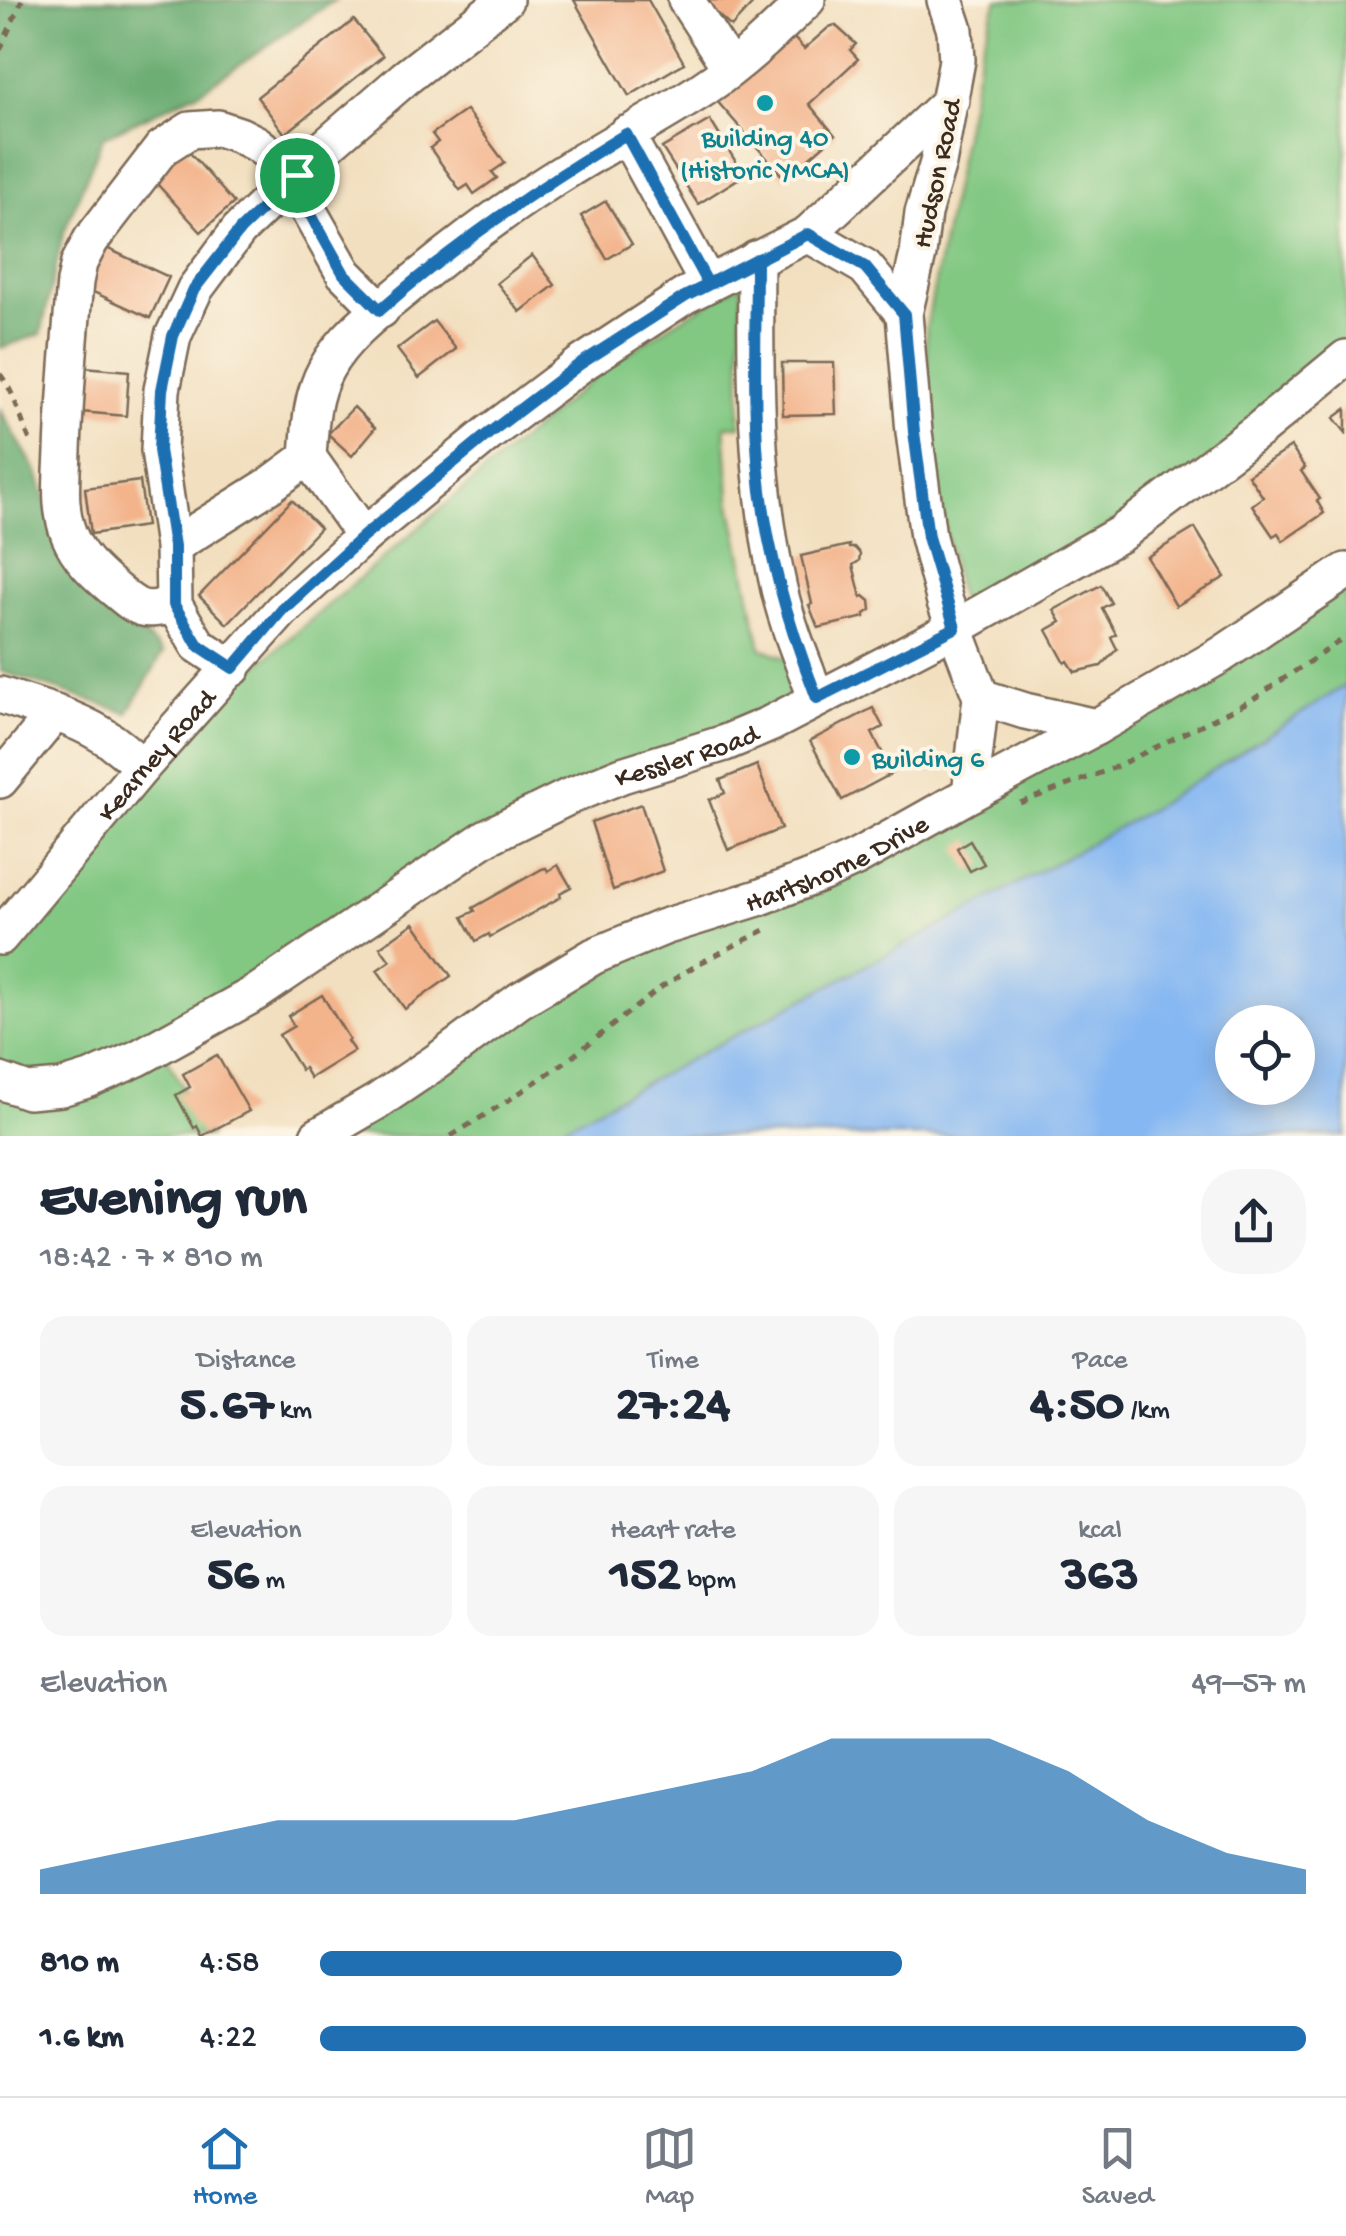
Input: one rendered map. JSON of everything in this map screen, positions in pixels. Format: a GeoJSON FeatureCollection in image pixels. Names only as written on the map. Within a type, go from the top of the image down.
{"type":"FeatureCollection","features":[{"type":"Feature","properties":{"kind":"street"},"geometry":{"type":"LineString","coordinates":[[233,668],[198,645],[174,605],[174,546],[159,450],[162,390],[173,336],[194,289],[240,230],[323,149],[505,0]]}},
{"type":"Feature","properties":{"kind":"street"},"geometry":{"type":"LineString","coordinates":[[686,0],[730,68]]}},
{"type":"Feature","properties":{"kind":"street"},"geometry":{"type":"LineString","coordinates":[[364,536],[308,458],[312,409],[327,367],[355,332],[434,264],[511,207],[704,88],[765,41],[806,0]]}},
{"type":"Feature","properties":{"kind":"street","name":"Hudson Road"},"geometry":{"type":"LineString","coordinates":[[945,0],[955,30],[957,60],[938,163],[922,213],[918,254],[904,314],[928,537],[981,697],[970,794]]}},
{"type":"Feature","properties":{"kind":"street","name":"Kearney Road"},"geometry":{"type":"LineString","coordinates":[[0,938],[142,767],[282,610],[364,536],[580,364],[686,296],[808,234],[951,100]]}},
{"type":"Feature","properties":{"kind":"street"},"geometry":{"type":"LineString","coordinates":[[174,605],[150,610],[136,606],[95,573],[68,531],[62,502],[64,404],[74,282],[91,240],[162,148],[190,130],[218,128],[257,144],[297,175],[307,208],[344,274],[380,310]]}},
{"type":"Feature","properties":{"kind":"street"},"geometry":{"type":"LineString","coordinates":[[626,134],[708,284]]}},
{"type":"Feature","properties":{"kind":"street"},"geometry":{"type":"LineString","coordinates":[[808,234],[865,267],[904,314]]}},
{"type":"Feature","properties":{"kind":"street"},"geometry":{"type":"LineString","coordinates":[[756,259],[758,459],[766,520],[780,590],[817,698]]}},
{"type":"Feature","properties":{"kind":"street","name":"Kessler Road"},"geometry":{"type":"LineString","coordinates":[[0,1080],[28,1090],[61,1088],[138,1058],[256,993],[487,837],[622,775],[750,732],[955,628],[1120,534],[1346,358]]}},
{"type":"Feature","properties":{"kind":"street"},"geometry":{"type":"LineString","coordinates":[[174,546],[308,458]]}},
{"type":"Feature","properties":{"kind":"street","name":"Hartshorne Drive"},"geometry":{"type":"LineString","coordinates":[[318,1136],[436,1062],[520,1000],[594,956],[664,927],[822,873],[925,821],[1222,655],[1346,570]]}},
{"type":"Feature","properties":{"kind":"street"},"geometry":{"type":"LineString","coordinates":[[0,696],[95,730],[142,767]]}},
{"type":"Feature","properties":{"kind":"street"},"geometry":{"type":"LineString","coordinates":[[981,697],[1096,727]]}},
{"type":"Feature","properties":{"kind":"street"},"geometry":{"type":"LineString","coordinates":[[0,780],[55,713]]}},
{"type":"Feature","properties":{"kind":"path"},"geometry":{"type":"LineString","coordinates":[[0,50],[22,0]]}},
{"type":"Feature","properties":{"kind":"path"},"geometry":{"type":"LineString","coordinates":[[0,374],[38,456]]}},
{"type":"Feature","properties":{"kind":"path"},"geometry":{"type":"LineString","coordinates":[[1020,803],[1111,769],[1252,700],[1346,637]]}},
{"type":"Feature","properties":{"kind":"path"},"geometry":{"type":"LineString","coordinates":[[450,1136],[568,1060],[700,962],[774,926]]}},
{"type":"Feature","properties":{"kind":"green space"},"geometry":{"type":"Polygon","coordinates":[[[0,0],[335,0],[199,92],[103,137],[63,234],[41,334],[0,348],[0,0]]]}},
{"type":"Feature","properties":{"kind":"green space"},"geometry":{"type":"Polygon","coordinates":[[[997,0],[1346,0],[1346,361],[1257,439],[962,611],[932,466],[926,328],[981,47],[997,0]]]}},
{"type":"Feature","properties":{"kind":"green space"},"geometry":{"type":"Polygon","coordinates":[[[742,283],[740,426],[725,426],[730,500],[761,648],[786,658],[796,692],[755,718],[502,823],[159,1043],[209,1136],[0,1136],[0,954],[228,691],[605,368],[742,283]]]}},
{"type":"Feature","properties":{"kind":"green space"},"geometry":{"type":"Polygon","coordinates":[[[0,410],[37,472],[63,557],[163,653],[128,713],[0,671],[0,410]]]}},
{"type":"Feature","properties":{"kind":"green space"},"geometry":{"type":"Polygon","coordinates":[[[1346,578],[1346,697],[1054,889],[581,1136],[305,1136],[555,977],[832,874],[1346,578]]]}},
{"type":"Feature","properties":{"kind":"water"},"geometry":{"type":"Polygon","coordinates":[[[1346,685],[1346,1136],[546,1136],[967,912],[1153,808],[1346,685]]]}},
{"type":"Feature","properties":{"kind":"building"},"geometry":{"type":"Polygon","coordinates":[[[574,0],[648,0],[684,63],[629,96],[574,0]]]}},
{"type":"Feature","properties":{"kind":"building"},"geometry":{"type":"Polygon","coordinates":[[[702,0],[756,0],[731,27],[702,0]]]}},
{"type":"Feature","properties":{"kind":"building"},"geometry":{"type":"Polygon","coordinates":[[[354,20],[383,56],[285,134],[257,97],[354,20]]]}},
{"type":"Feature","properties":{"kind":"building","name":"Building 40 (Historic YMCA)"},"geometry":{"type":"Polygon","coordinates":[[[835,25],[856,44],[850,50],[858,59],[809,104],[835,135],[785,179],[717,101],[792,36],[804,49],[835,25]]]}},
{"type":"Feature","properties":{"kind":"building"},"geometry":{"type":"Polygon","coordinates":[[[466,110],[505,163],[492,172],[497,178],[474,194],[468,185],[460,190],[430,148],[438,142],[432,134],[466,110]]]}},
{"type":"Feature","properties":{"kind":"building"},"geometry":{"type":"Polygon","coordinates":[[[710,120],[744,175],[698,204],[662,148],[710,120]]]}},
{"type":"Feature","properties":{"kind":"building"},"geometry":{"type":"Polygon","coordinates":[[[183,145],[234,203],[201,232],[149,175],[183,145]]]}},
{"type":"Feature","properties":{"kind":"building"},"geometry":{"type":"Polygon","coordinates":[[[606,201],[632,244],[607,259],[581,216],[606,201]]]}},
{"type":"Feature","properties":{"kind":"building"},"geometry":{"type":"Polygon","coordinates":[[[100,245],[169,277],[150,318],[80,286],[100,245]]]}},
{"type":"Feature","properties":{"kind":"building"},"geometry":{"type":"Polygon","coordinates":[[[532,255],[555,285],[520,312],[497,283],[532,255]]]}},
{"type":"Feature","properties":{"kind":"building"},"geometry":{"type":"Polygon","coordinates":[[[434,321],[456,349],[419,378],[397,349],[434,321]]]}},
{"type":"Feature","properties":{"kind":"building"},"geometry":{"type":"Polygon","coordinates":[[[782,363],[834,363],[836,414],[783,415],[782,363]]]}},
{"type":"Feature","properties":{"kind":"building"},"geometry":{"type":"Polygon","coordinates":[[[84,367],[129,371],[126,416],[81,412],[84,367]]]}},
{"type":"Feature","properties":{"kind":"building"},"geometry":{"type":"Polygon","coordinates":[[[354,407],[375,428],[352,456],[328,434],[354,407]]]}},
{"type":"Feature","properties":{"kind":"building"},"geometry":{"type":"Polygon","coordinates":[[[1346,409],[1346,433],[1334,418],[1346,409]]]}},
{"type":"Feature","properties":{"kind":"building"},"geometry":{"type":"Polygon","coordinates":[[[1291,447],[1305,468],[1301,471],[1320,499],[1317,501],[1324,513],[1283,541],[1278,533],[1273,536],[1252,505],[1263,497],[1248,475],[1291,447]]]}},
{"type":"Feature","properties":{"kind":"building"},"geometry":{"type":"Polygon","coordinates":[[[140,481],[146,526],[91,534],[85,488],[140,481]]]}},
{"type":"Feature","properties":{"kind":"building"},"geometry":{"type":"Polygon","coordinates":[[[292,500],[320,528],[227,624],[199,596],[292,500]]]}},
{"type":"Feature","properties":{"kind":"building"},"geometry":{"type":"Polygon","coordinates":[[[1195,528],[1225,577],[1176,606],[1147,557],[1195,528]]]}},
{"type":"Feature","properties":{"kind":"building"},"geometry":{"type":"Polygon","coordinates":[[[849,545],[860,554],[853,565],[861,597],[870,601],[871,610],[865,617],[818,628],[809,605],[812,604],[801,556],[849,545]]]}},
{"type":"Feature","properties":{"kind":"building"},"geometry":{"type":"Polygon","coordinates":[[[1101,585],[1111,603],[1102,608],[1116,634],[1111,637],[1117,649],[1101,666],[1075,672],[1068,661],[1065,663],[1047,630],[1061,622],[1054,610],[1101,585]]]}},
{"type":"Feature","properties":{"kind":"building","name":"Building 6"},"geometry":{"type":"Polygon","coordinates":[[[873,708],[883,727],[872,733],[893,773],[842,800],[810,741],[873,708]]]}},
{"type":"Feature","properties":{"kind":"building"},"geometry":{"type":"Polygon","coordinates":[[[757,765],[781,829],[728,850],[709,800],[725,793],[720,780],[757,765]]]}},
{"type":"Feature","properties":{"kind":"building"},"geometry":{"type":"Polygon","coordinates":[[[641,804],[663,871],[613,890],[591,822],[641,804]]]}},
{"type":"Feature","properties":{"kind":"building"},"geometry":{"type":"Polygon","coordinates":[[[970,840],[984,864],[970,871],[957,848],[970,840]]]}},
{"type":"Feature","properties":{"kind":"building"},"geometry":{"type":"Polygon","coordinates":[[[558,865],[571,887],[560,893],[561,897],[476,941],[463,917],[542,869],[548,871],[558,865]]]}},
{"type":"Feature","properties":{"kind":"building"},"geometry":{"type":"Polygon","coordinates":[[[414,923],[451,976],[405,1009],[377,970],[390,961],[380,947],[414,923]]]}},
{"type":"Feature","properties":{"kind":"building"},"geometry":{"type":"Polygon","coordinates":[[[322,995],[354,1051],[310,1078],[279,1035],[294,1026],[288,1016],[322,995]]]}},
{"type":"Feature","properties":{"kind":"building"},"geometry":{"type":"Polygon","coordinates":[[[217,1055],[249,1111],[202,1136],[176,1095],[190,1087],[183,1074],[217,1055]]]}},
{"type":"Feature","properties":{"kind":"place","name":"Building 40 (Historic YMCA)"},"geometry":{"type":"Point","coordinates":[765,103]}},
{"type":"Feature","properties":{"kind":"place","name":"Building 6"},"geometry":{"type":"Point","coordinates":[852,757]}},
{"type":"Feature","properties":{"kind":"route"},"geometry":{"type":"LineString","coordinates":[[297,175],[240,230],[194,289],[173,336],[166,363],[159,450],[174,546],[174,605],[198,645],[233,668],[282,610],[364,536],[580,364],[686,296],[756,259],[808,234],[865,267],[904,314],[928,537],[955,628],[817,698],[780,590],[766,520],[758,459],[756,259],[708,284],[626,134],[511,207],[380,310],[344,274],[307,208],[297,175]]}}]}
